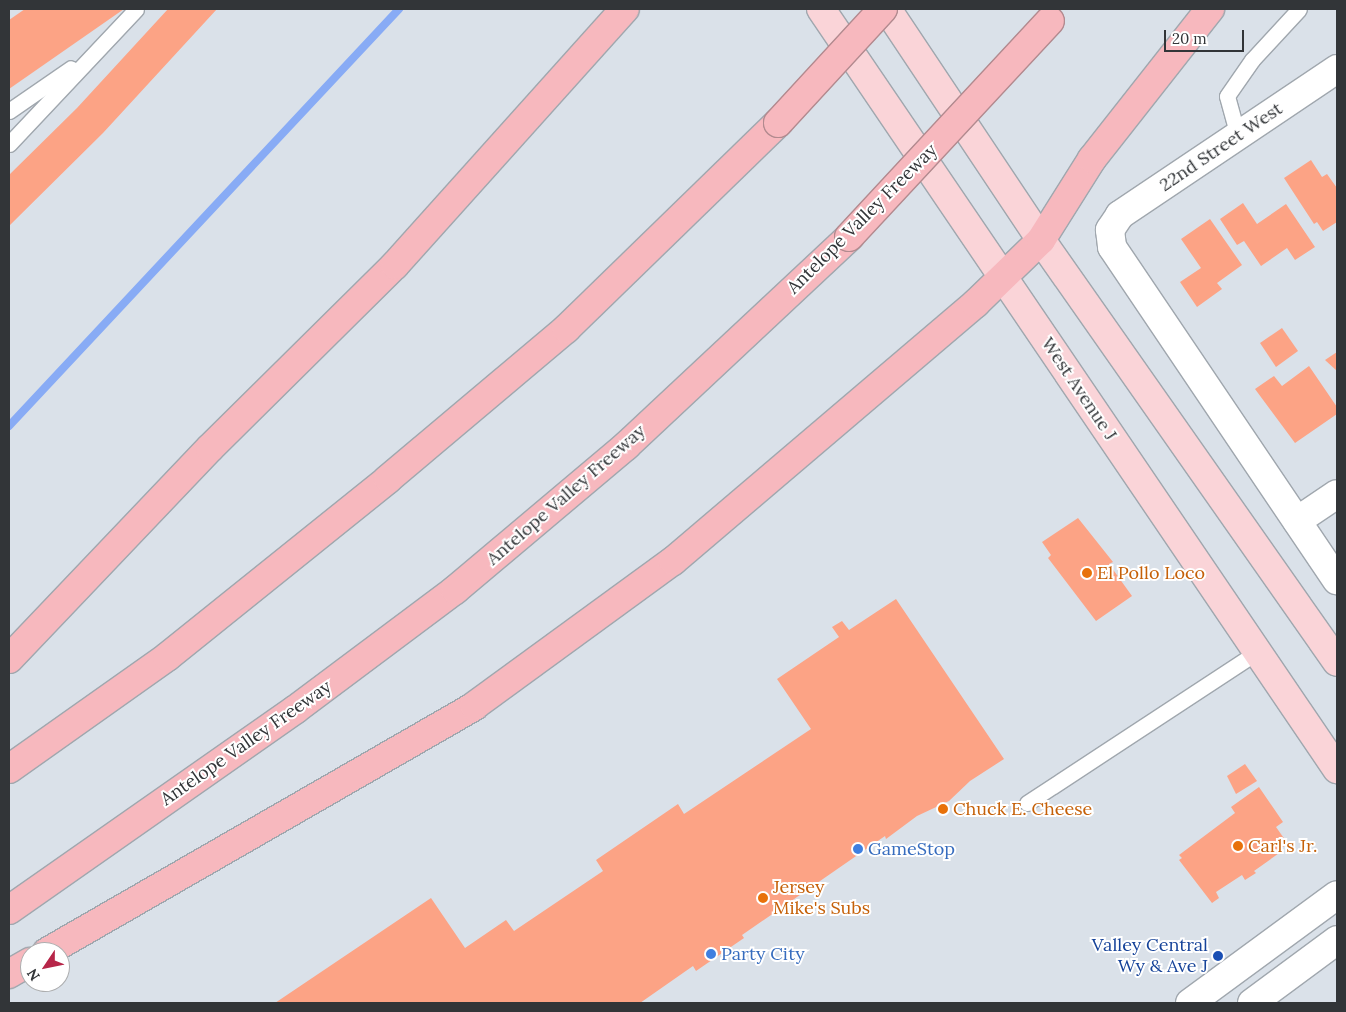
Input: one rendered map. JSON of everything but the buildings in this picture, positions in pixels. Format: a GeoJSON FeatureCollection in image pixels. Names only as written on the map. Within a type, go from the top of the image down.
{"type":"FeatureCollection","features":[{"type":"Feature","properties":{"kind":"highway"},"geometry":{"type":"LineString","coordinates":[[9,659],[210,448],[395,265],[625,9]]}},
{"type":"Feature","properties":{"kind":"highway"},"geometry":{"type":"LineString","coordinates":[[9,769],[167,658],[388,478],[566,329],[778,123],[883,9]]}},
{"type":"Feature","properties":{"kind":"highway"},"geometry":{"type":"LineString","coordinates":[[64,942],[474,706],[673,561],[1003,277],[1041,240],[1092,159],[1210,9]]}},
{"type":"Feature","properties":{"kind":"highway","name":"Antelope Valley Freeway"},"geometry":{"type":"LineString","coordinates":[[9,910],[296,709],[455,590],[626,446],[850,237],[1055,15]]}},
{"type":"Feature","properties":{"kind":"highway"},"geometry":{"type":"LineString","coordinates":[[9,974],[20,968]]}},
{"type":"Feature","properties":{"kind":"main road","name":"West Avenue J"},"geometry":{"type":"LineString","coordinates":[[822,9],[1337,769]]}},
{"type":"Feature","properties":{"kind":"main road"},"geometry":{"type":"LineString","coordinates":[[887,9],[1041,240],[1337,662]]}},
{"type":"Feature","properties":{"kind":"street","name":"22nd Street West"},"geometry":{"type":"LineString","coordinates":[[1297,521],[1112,247],[1110,230],[1120,215],[1337,69]]}},
{"type":"Feature","properties":{"kind":"street"},"geometry":{"type":"LineString","coordinates":[[1337,494],[1297,521],[1337,580]]}},
{"type":"Feature","properties":{"kind":"street"},"geometry":{"type":"LineString","coordinates":[[1190,1003],[1337,895]]}},
{"type":"Feature","properties":{"kind":"street"},"geometry":{"type":"LineString","coordinates":[[1252,1003],[1337,940]]}},
{"type":"Feature","properties":{"kind":"lane"},"geometry":{"type":"LineString","coordinates":[[9,144],[136,9]]}},
{"type":"Feature","properties":{"kind":"lane"},"geometry":{"type":"LineString","coordinates":[[1238,136],[1228,96],[1252,60],[1299,9]]}},
{"type":"Feature","properties":{"kind":"lane"},"geometry":{"type":"LineString","coordinates":[[9,111],[96,51]]}},
{"type":"Feature","properties":{"kind":"lane"},"geometry":{"type":"LineString","coordinates":[[1027,803],[1258,651]]}},
{"type":"Feature","properties":{"kind":"waterway"},"geometry":{"type":"LineString","coordinates":[[9,426],[399,9]]}},
{"type":"Feature","properties":{"kind":"place","name":"El Pollo Loco"},"geometry":{"type":"Point","coordinates":[1087,573]}},
{"type":"Feature","properties":{"kind":"place","name":"Chuck E. Cheese"},"geometry":{"type":"Point","coordinates":[943,809]}},
{"type":"Feature","properties":{"kind":"place","name":"Carl's Jr."},"geometry":{"type":"Point","coordinates":[1238,846]}},
{"type":"Feature","properties":{"kind":"place","name":"GameStop"},"geometry":{"type":"Point","coordinates":[858,849]}},
{"type":"Feature","properties":{"kind":"place","name":"Jersey Mike's Subs"},"geometry":{"type":"Point","coordinates":[763,898]}},
{"type":"Feature","properties":{"kind":"place","name":"Party City"},"geometry":{"type":"Point","coordinates":[711,954]}},
{"type":"Feature","properties":{"kind":"place","name":"Valley Central Wy & Ave J"},"geometry":{"type":"Point","coordinates":[1218,956]}}]}
